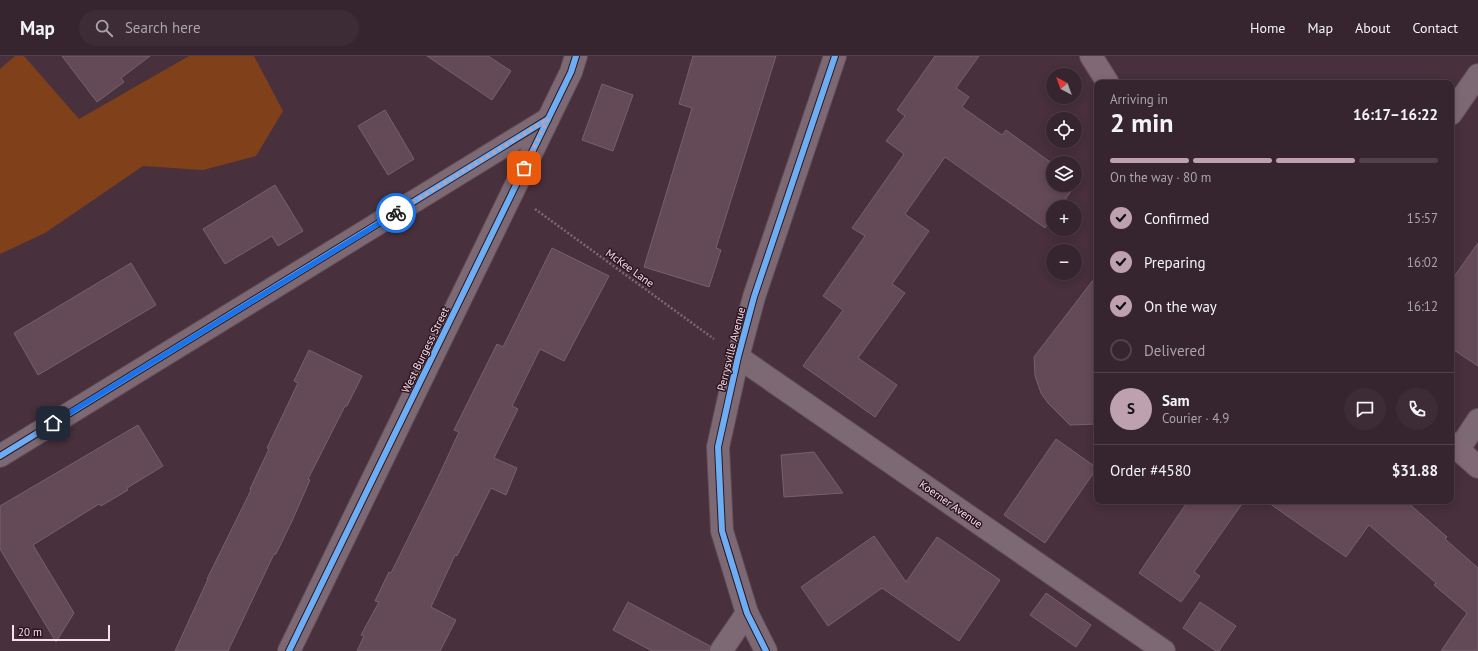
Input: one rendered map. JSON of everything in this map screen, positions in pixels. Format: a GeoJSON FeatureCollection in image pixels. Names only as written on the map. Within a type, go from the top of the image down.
{"type":"FeatureCollection","features":[{"type":"Feature","properties":{"kind":"main road"},"geometry":{"type":"LineString","coordinates":[[1091,56],[1106,80]]}},
{"type":"Feature","properties":{"kind":"main road"},"geometry":{"type":"LineString","coordinates":[[1455,446],[1478,467]]}},
{"type":"Feature","properties":{"kind":"street","name":"West Burgess Street"},"geometry":{"type":"LineString","coordinates":[[289,651],[571,72],[576,56]]}},
{"type":"Feature","properties":{"kind":"street","name":"Perrysville Avenue"},"geometry":{"type":"LineString","coordinates":[[766,651],[747,613],[722,531],[718,447],[738,357],[754,297],[835,56]]}},
{"type":"Feature","properties":{"kind":"street"},"geometry":{"type":"LineString","coordinates":[[1454,110],[1478,75]]}},
{"type":"Feature","properties":{"kind":"street"},"geometry":{"type":"LineString","coordinates":[[0,456],[548,119]]}},
{"type":"Feature","properties":{"kind":"street","name":"Koerner Avenue"},"geometry":{"type":"LineString","coordinates":[[738,357],[1164,651]]}},
{"type":"Feature","properties":{"kind":"street"},"geometry":{"type":"LineString","coordinates":[[1455,446],[1478,420]]}},
{"type":"Feature","properties":{"kind":"street"},"geometry":{"type":"LineString","coordinates":[[721,651],[747,613]]}},
{"type":"Feature","properties":{"kind":"shaded area"},"geometry":{"type":"Polygon","coordinates":[[[15,56],[24,56],[79,119],[189,56],[254,56],[283,111],[256,156],[203,170],[143,166],[45,233],[0,254],[0,69],[15,56]]]}},
{"type":"Feature","properties":{"kind":"building"},"geometry":{"type":"Polygon","coordinates":[[[62,56],[150,56],[121,78],[124,82],[97,102],[62,56]]]}},
{"type":"Feature","properties":{"kind":"building"},"geometry":{"type":"Polygon","coordinates":[[[427,56],[488,56],[511,71],[492,100],[427,56]]]}},
{"type":"Feature","properties":{"kind":"building"},"geometry":{"type":"Polygon","coordinates":[[[693,56],[776,56],[716,248],[721,250],[709,287],[644,267],[692,108],[679,104],[693,56]]]}},
{"type":"Feature","properties":{"kind":"building"},"geometry":{"type":"Polygon","coordinates":[[[935,56],[979,56],[956,88],[969,97],[962,107],[1002,135],[1006,130],[1046,159],[1046,192],[1070,192],[1065,200],[1046,200],[1045,228],[945,157],[905,214],[929,231],[892,284],[905,293],[858,358],[897,385],[875,417],[803,366],[843,310],[823,296],[865,236],[852,228],[904,154],[886,141],[905,116],[897,110],[935,56]]]}},
{"type":"Feature","properties":{"kind":"building"},"geometry":{"type":"Polygon","coordinates":[[[602,84],[633,95],[613,151],[582,140],[602,84]]]}},
{"type":"Feature","properties":{"kind":"building"},"geometry":{"type":"Polygon","coordinates":[[[385,110],[414,159],[388,175],[358,126],[385,110]]]}},
{"type":"Feature","properties":{"kind":"building"},"geometry":{"type":"Polygon","coordinates":[[[275,185],[303,231],[278,246],[272,236],[225,264],[203,229],[275,185]]]}},
{"type":"Feature","properties":{"kind":"building"},"geometry":{"type":"Polygon","coordinates":[[[1478,243],[1478,366],[1454,350],[1454,277],[1478,243]]]}},
{"type":"Feature","properties":{"kind":"building"},"geometry":{"type":"Polygon","coordinates":[[[552,248],[609,276],[564,361],[540,349],[512,406],[518,409],[494,458],[517,468],[506,495],[491,488],[457,556],[455,555],[431,607],[456,620],[440,651],[357,651],[364,636],[361,635],[379,602],[375,601],[389,572],[391,573],[459,432],[454,430],[497,344],[503,347],[552,248]]]}},
{"type":"Feature","properties":{"kind":"building"},"geometry":{"type":"Polygon","coordinates":[[[131,263],[156,305],[38,375],[14,333],[131,263]]]}},
{"type":"Feature","properties":{"kind":"building"},"geometry":{"type":"Polygon","coordinates":[[[1094,279],[1094,424],[1070,425],[1048,403],[1041,393],[1035,376],[1034,357],[1094,279]]]}},
{"type":"Feature","properties":{"kind":"building"},"geometry":{"type":"Polygon","coordinates":[[[309,350],[362,376],[308,479],[310,480],[292,521],[276,554],[274,554],[228,651],[175,651],[207,579],[251,490],[250,489],[269,449],[267,448],[298,383],[294,381],[309,350]]]}},
{"type":"Feature","properties":{"kind":"building"},"geometry":{"type":"Polygon","coordinates":[[[138,425],[163,466],[127,488],[128,490],[101,506],[99,504],[33,545],[74,613],[56,642],[0,549],[0,506],[138,425]]]}},
{"type":"Feature","properties":{"kind":"building"},"geometry":{"type":"Polygon","coordinates":[[[1056,439],[1094,466],[1094,472],[1045,543],[1004,515],[1056,439]]]}},
{"type":"Feature","properties":{"kind":"building"},"geometry":{"type":"Polygon","coordinates":[[[814,452],[843,493],[784,497],[781,455],[814,452]]]}},
{"type":"Feature","properties":{"kind":"building"},"geometry":{"type":"Polygon","coordinates":[[[1186,504],[1242,504],[1194,572],[1200,576],[1181,602],[1139,573],[1186,504]]]}},
{"type":"Feature","properties":{"kind":"building"},"geometry":{"type":"Polygon","coordinates":[[[1270,504],[1409,504],[1447,537],[1445,539],[1478,568],[1478,651],[1441,651],[1467,613],[1434,585],[1436,583],[1369,525],[1346,557],[1270,504]]]}},
{"type":"Feature","properties":{"kind":"building"},"geometry":{"type":"Polygon","coordinates":[[[874,536],[906,582],[937,537],[1000,580],[959,641],[882,588],[828,626],[801,587],[874,536]]]}},
{"type":"Feature","properties":{"kind":"building"},"geometry":{"type":"Polygon","coordinates":[[[1046,593],[1091,625],[1076,647],[1030,615],[1046,593]]]}},
{"type":"Feature","properties":{"kind":"building"},"geometry":{"type":"Polygon","coordinates":[[[628,602],[710,646],[709,651],[652,651],[613,630],[628,602]]]}},
{"type":"Feature","properties":{"kind":"building"},"geometry":{"type":"Polygon","coordinates":[[[1200,602],[1236,626],[1219,651],[1216,651],[1183,628],[1200,602]]]}},
{"type":"Feature","properties":{"kind":"cycle path"},"geometry":{"type":"LineString","coordinates":[[289,651],[571,72],[576,56]]}},
{"type":"Feature","properties":{"kind":"cycle path"},"geometry":{"type":"LineString","coordinates":[[766,651],[747,613],[722,531],[718,447],[738,357],[754,297],[835,56]]}},
{"type":"Feature","properties":{"kind":"cycle path"},"geometry":{"type":"LineString","coordinates":[[0,456],[548,119]]}},
{"type":"Feature","properties":{"kind":"way so far"},"geometry":{"type":"LineString","coordinates":[[396,213],[548,119],[524,168]]}},
{"type":"Feature","properties":{"kind":"route"},"geometry":{"type":"LineString","coordinates":[[53,423],[396,213]]}}]}
